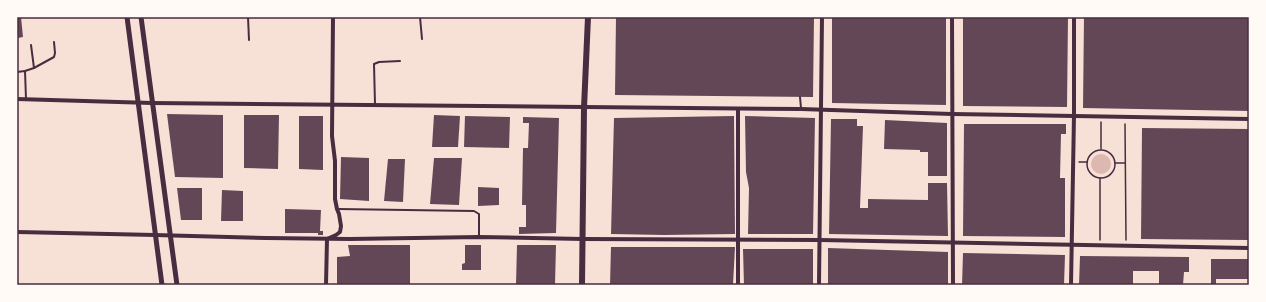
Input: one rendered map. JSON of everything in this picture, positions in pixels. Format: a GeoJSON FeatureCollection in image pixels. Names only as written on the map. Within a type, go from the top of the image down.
{"type":"FeatureCollection","features":[{"type":"Feature","properties":{"kind":"main road"},"geometry":{"type":"LineString","coordinates":[[582,285],[584,108],[588,17]]}},
{"type":"Feature","properties":{"kind":"street"},"geometry":{"type":"LineString","coordinates":[[127,17],[162,285]]}},
{"type":"Feature","properties":{"kind":"street"},"geometry":{"type":"LineString","coordinates":[[141,17],[169,235],[177,285]]}},
{"type":"Feature","properties":{"kind":"street"},"geometry":{"type":"LineString","coordinates":[[327,239],[340,232],[340,219],[334,199],[335,161],[332,136],[334,17]]}},
{"type":"Feature","properties":{"kind":"street"},"geometry":{"type":"LineString","coordinates":[[819,285],[822,17]]}},
{"type":"Feature","properties":{"kind":"street"},"geometry":{"type":"LineString","coordinates":[[952,17],[953,285]]}},
{"type":"Feature","properties":{"kind":"street"},"geometry":{"type":"LineString","coordinates":[[1071,285],[1074,17]]}},
{"type":"Feature","properties":{"kind":"street"},"geometry":{"type":"LineString","coordinates":[[17,99],[152,103],[375,104],[820,110],[952,114],[1249,119]]}},
{"type":"Feature","properties":{"kind":"street"},"geometry":{"type":"LineString","coordinates":[[738,109],[738,285]]}},
{"type":"Feature","properties":{"kind":"street"},"geometry":{"type":"LineString","coordinates":[[17,232],[327,239],[479,236],[583,239],[953,242],[1249,248]]}},
{"type":"Feature","properties":{"kind":"street"},"geometry":{"type":"LineString","coordinates":[[326,285],[327,239]]}},
{"type":"Feature","properties":{"kind":"lane"},"geometry":{"type":"LineString","coordinates":[[248,17],[249,40]]}},
{"type":"Feature","properties":{"kind":"lane"},"geometry":{"type":"LineString","coordinates":[[420,17],[422,39]]}},
{"type":"Feature","properties":{"kind":"lane"},"geometry":{"type":"LineString","coordinates":[[17,72],[34,68],[54,57],[56,53],[54,42]]}},
{"type":"Feature","properties":{"kind":"lane"},"geometry":{"type":"LineString","coordinates":[[31,45],[34,68]]}},
{"type":"Feature","properties":{"kind":"lane"},"geometry":{"type":"LineString","coordinates":[[375,104],[374,64],[379,62],[400,61]]}},
{"type":"Feature","properties":{"kind":"lane"},"geometry":{"type":"LineString","coordinates":[[25,71],[26,99]]}},
{"type":"Feature","properties":{"kind":"lane"},"geometry":{"type":"LineString","coordinates":[[800,97],[801,110]]}},
{"type":"Feature","properties":{"kind":"lane"},"geometry":{"type":"LineString","coordinates":[[337,209],[474,211],[477,212],[479,216],[479,236]]}},
{"type":"Feature","properties":{"kind":"path"},"geometry":{"type":"LineString","coordinates":[[1101,150],[1102,116]]}},
{"type":"Feature","properties":{"kind":"path"},"geometry":{"type":"LineString","coordinates":[[1125,117],[1126,246]]}},
{"type":"Feature","properties":{"kind":"path"},"geometry":{"type":"LineString","coordinates":[[1101,150],[1109,152],[1115,163],[1113,172],[1100,178],[1096,177],[1089,171],[1087,162],[1088,158],[1093,152],[1101,150]]}},
{"type":"Feature","properties":{"kind":"path"},"geometry":{"type":"LineString","coordinates":[[1115,163],[1125,163]]}},
{"type":"Feature","properties":{"kind":"path"},"geometry":{"type":"LineString","coordinates":[[1100,178],[1100,246]]}},
{"type":"Feature","properties":{"kind":"shaded area"},"geometry":{"type":"Polygon","coordinates":[[[1101,154],[1108,157],[1111,164],[1108,171],[1101,174],[1094,171],[1091,164],[1094,157],[1101,154]]]}},
{"type":"Feature","properties":{"kind":"building"},"geometry":{"type":"Polygon","coordinates":[[[17,17],[21,17],[23,37],[18,38],[17,35],[17,17]]]}},
{"type":"Feature","properties":{"kind":"building"},"geometry":{"type":"Polygon","coordinates":[[[616,17],[814,17],[813,97],[615,95],[616,17]]]}},
{"type":"Feature","properties":{"kind":"building"},"geometry":{"type":"Polygon","coordinates":[[[832,17],[946,17],[946,105],[832,103],[832,17]]]}},
{"type":"Feature","properties":{"kind":"building"},"geometry":{"type":"Polygon","coordinates":[[[963,17],[1068,17],[1067,107],[963,106],[963,17]]]}},
{"type":"Feature","properties":{"kind":"building"},"geometry":{"type":"Polygon","coordinates":[[[1084,17],[1249,17],[1249,111],[1083,108],[1084,17]]]}},
{"type":"Feature","properties":{"kind":"building"},"geometry":{"type":"Polygon","coordinates":[[[167,114],[223,115],[223,178],[175,177],[167,114]]]}},
{"type":"Feature","properties":{"kind":"building"},"geometry":{"type":"Polygon","coordinates":[[[244,115],[279,115],[278,169],[244,168],[244,115]]]}},
{"type":"Feature","properties":{"kind":"building"},"geometry":{"type":"Polygon","coordinates":[[[434,115],[460,116],[458,147],[432,147],[434,115]]]}},
{"type":"Feature","properties":{"kind":"building"},"geometry":{"type":"Polygon","coordinates":[[[299,116],[323,116],[323,170],[299,169],[299,116]]]}},
{"type":"Feature","properties":{"kind":"building"},"geometry":{"type":"Polygon","coordinates":[[[465,116],[510,117],[509,148],[464,147],[465,116]]]}},
{"type":"Feature","properties":{"kind":"building"},"geometry":{"type":"Polygon","coordinates":[[[734,116],[735,234],[611,234],[614,118],[734,116]]]}},
{"type":"Feature","properties":{"kind":"building"},"geometry":{"type":"Polygon","coordinates":[[[745,116],[815,118],[813,234],[748,234],[749,188],[746,172],[745,116]]]}},
{"type":"Feature","properties":{"kind":"building"},"geometry":{"type":"Polygon","coordinates":[[[523,117],[559,118],[556,233],[519,234],[519,227],[526,227],[526,205],[522,205],[523,148],[528,148],[529,123],[523,123],[523,117]]]}},
{"type":"Feature","properties":{"kind":"building"},"geometry":{"type":"Polygon","coordinates":[[[831,119],[857,119],[857,126],[863,126],[860,208],[868,208],[868,199],[928,200],[928,183],[947,183],[948,236],[829,234],[831,119]]]}},
{"type":"Feature","properties":{"kind":"building"},"geometry":{"type":"Polygon","coordinates":[[[885,120],[947,123],[947,176],[928,176],[928,152],[920,152],[920,150],[884,149],[885,120]]]}},
{"type":"Feature","properties":{"kind":"building"},"geometry":{"type":"Polygon","coordinates":[[[964,124],[1066,124],[1066,134],[1061,134],[1060,178],[1065,178],[1065,237],[963,236],[964,124]]]}},
{"type":"Feature","properties":{"kind":"building"},"geometry":{"type":"Polygon","coordinates":[[[1142,128],[1249,129],[1249,240],[1141,239],[1142,128]]]}},
{"type":"Feature","properties":{"kind":"building"},"geometry":{"type":"Polygon","coordinates":[[[341,157],[369,158],[369,201],[340,199],[341,157]]]}},
{"type":"Feature","properties":{"kind":"building"},"geometry":{"type":"Polygon","coordinates":[[[434,158],[462,158],[459,205],[430,204],[434,158]]]}},
{"type":"Feature","properties":{"kind":"building"},"geometry":{"type":"Polygon","coordinates":[[[388,159],[405,159],[403,202],[384,201],[388,159]]]}},
{"type":"Feature","properties":{"kind":"building"},"geometry":{"type":"Polygon","coordinates":[[[478,187],[499,188],[499,205],[478,206],[478,187]]]}},
{"type":"Feature","properties":{"kind":"building"},"geometry":{"type":"Polygon","coordinates":[[[177,188],[202,188],[202,220],[181,220],[177,188]]]}},
{"type":"Feature","properties":{"kind":"building"},"geometry":{"type":"Polygon","coordinates":[[[222,190],[243,191],[243,221],[221,221],[222,190]]]}},
{"type":"Feature","properties":{"kind":"building"},"geometry":{"type":"Polygon","coordinates":[[[285,209],[321,210],[320,231],[323,231],[323,235],[318,235],[318,233],[285,233],[285,209]]]}},
{"type":"Feature","properties":{"kind":"building"},"geometry":{"type":"Polygon","coordinates":[[[348,245],[410,245],[410,285],[337,285],[337,257],[350,256],[348,245]]]}},
{"type":"Feature","properties":{"kind":"building"},"geometry":{"type":"Polygon","coordinates":[[[465,245],[481,245],[481,270],[462,270],[462,264],[465,263],[465,245]]]}},
{"type":"Feature","properties":{"kind":"building"},"geometry":{"type":"Polygon","coordinates":[[[517,245],[556,245],[555,285],[516,285],[517,245]]]}},
{"type":"Feature","properties":{"kind":"building"},"geometry":{"type":"Polygon","coordinates":[[[611,247],[735,247],[733,285],[610,285],[611,247]]]}},
{"type":"Feature","properties":{"kind":"building"},"geometry":{"type":"Polygon","coordinates":[[[828,248],[948,252],[948,285],[828,285],[828,248]]]}},
{"type":"Feature","properties":{"kind":"building"},"geometry":{"type":"Polygon","coordinates":[[[743,249],[813,249],[813,285],[744,285],[743,249]]]}},
{"type":"Feature","properties":{"kind":"building"},"geometry":{"type":"Polygon","coordinates":[[[963,253],[1065,255],[1064,285],[962,285],[963,253]]]}},
{"type":"Feature","properties":{"kind":"building"},"geometry":{"type":"Polygon","coordinates":[[[1080,256],[1189,257],[1189,272],[1184,272],[1183,285],[1159,285],[1159,271],[1133,271],[1133,285],[1079,285],[1080,256]]]}},
{"type":"Feature","properties":{"kind":"building"},"geometry":{"type":"Polygon","coordinates":[[[1211,259],[1249,259],[1249,279],[1216,279],[1216,285],[1211,285],[1211,259]]]}}]}
